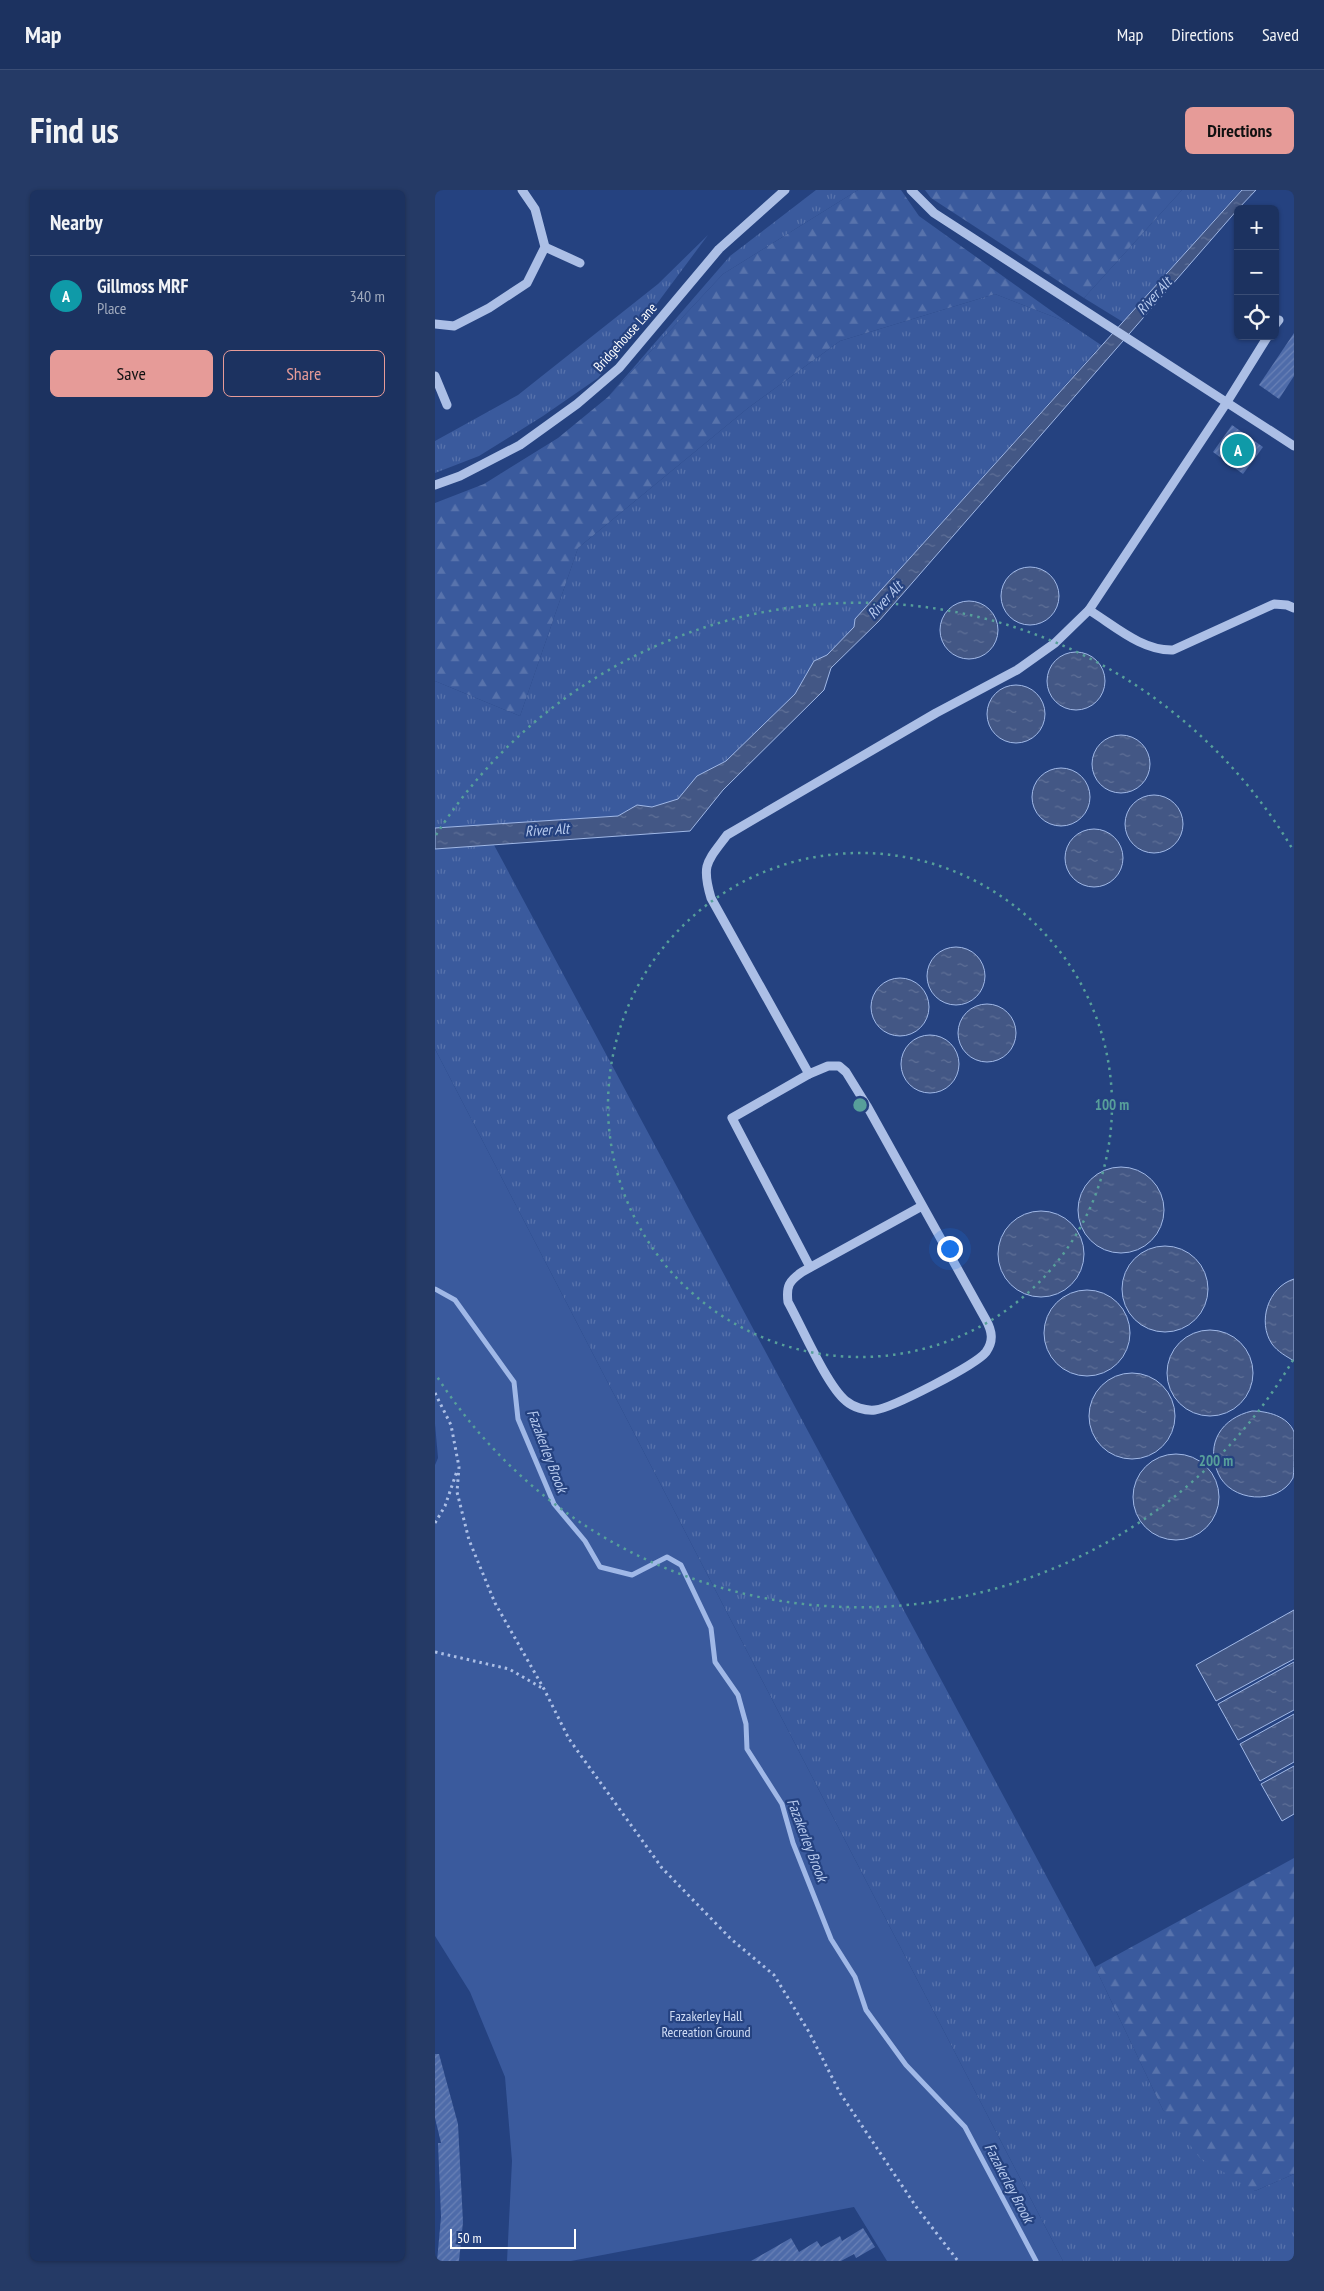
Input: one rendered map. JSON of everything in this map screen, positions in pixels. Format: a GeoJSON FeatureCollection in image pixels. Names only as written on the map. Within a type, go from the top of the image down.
{"type":"FeatureCollection","features":[{"type":"Feature","properties":{"kind":"street"},"geometry":{"type":"LineString","coordinates":[[435,324],[454,326],[489,308],[527,282],[545,247],[535,209],[522,190]]}},
{"type":"Feature","properties":{"kind":"street","name":"Bridgehouse Lane"},"geometry":{"type":"LineString","coordinates":[[435,485],[460,476],[520,446],[577,404],[619,368],[719,249],[785,190]]}},
{"type":"Feature","properties":{"kind":"street"},"geometry":{"type":"LineString","coordinates":[[911,190],[934,213],[1294,446]]}},
{"type":"Feature","properties":{"kind":"street"},"geometry":{"type":"LineString","coordinates":[[545,247],[581,263]]}},
{"type":"Feature","properties":{"kind":"street"},"geometry":{"type":"LineString","coordinates":[[809,1074],[711,898],[705,878],[707,862],[727,835],[936,713],[1017,670],[1055,643],[1089,610],[1266,340]]}},
{"type":"Feature","properties":{"kind":"street"},"geometry":{"type":"LineString","coordinates":[[435,376],[447,405]]}},
{"type":"Feature","properties":{"kind":"street"},"geometry":{"type":"LineString","coordinates":[[1089,610],[1147,646],[1159,650],[1173,650],[1274,604],[1287,605],[1294,608]]}},
{"type":"Feature","properties":{"kind":"street"},"geometry":{"type":"LineString","coordinates":[[810,1267],[732,1118],[809,1074],[828,1066],[839,1066],[846,1072],[922,1206],[991,1331],[991,1340],[985,1352],[968,1366],[888,1407],[873,1410],[859,1408],[846,1401],[834,1387],[788,1302],[789,1281],[810,1267],[922,1206]]}},
{"type":"Feature","properties":{"kind":"path"},"geometry":{"type":"LineString","coordinates":[[435,1393],[451,1425],[459,1467],[457,1492],[469,1540],[495,1602],[544,1689],[569,1739],[662,1868],[731,1939],[774,1975],[809,2032],[840,2093],[917,2208],[958,2261]]}},
{"type":"Feature","properties":{"kind":"path"},"geometry":{"type":"LineString","coordinates":[[435,1524],[445,1506],[459,1467]]}},
{"type":"Feature","properties":{"kind":"path"},"geometry":{"type":"LineString","coordinates":[[435,1652],[509,1669],[544,1689]]}},
{"type":"Feature","properties":{"kind":"green space"},"geometry":{"type":"Polygon","coordinates":[[[816,190],[858,190],[723,274],[608,397],[730,256],[816,190]]]}},
{"type":"Feature","properties":{"kind":"green space"},"geometry":{"type":"Polygon","coordinates":[[[858,190],[901,190],[919,216],[1067,322],[995,294],[840,341],[748,408],[578,548],[520,716],[435,681],[435,503],[484,484],[558,438],[608,397],[723,274],[858,190]]]}},
{"type":"Feature","properties":{"kind":"green space"},"geometry":{"type":"Polygon","coordinates":[[[925,190],[1182,190],[1084,298],[931,198],[925,190]]]}},
{"type":"Feature","properties":{"kind":"green space"},"geometry":{"type":"Polygon","coordinates":[[[1182,190],[1241,190],[1123,322],[1084,298],[1182,190]]]}},
{"type":"Feature","properties":{"kind":"green space"},"geometry":{"type":"Polygon","coordinates":[[[708,235],[647,317],[598,378],[543,416],[479,456],[435,473],[435,441],[518,395],[658,284],[708,235]]]}},
{"type":"Feature","properties":{"kind":"green space"},"geometry":{"type":"Polygon","coordinates":[[[995,294],[1067,322],[1101,345],[855,619],[854,627],[827,655],[814,661],[795,694],[726,761],[697,776],[678,799],[652,807],[637,805],[618,816],[435,828],[435,681],[520,716],[578,548],[748,408],[840,341],[995,294]]]}},
{"type":"Feature","properties":{"kind":"green space"},"geometry":{"type":"Polygon","coordinates":[[[494,845],[1095,1967],[1163,2110],[1255,2191],[1294,2174],[1294,2261],[1063,2261],[435,1049],[435,849],[494,845]]]}},
{"type":"Feature","properties":{"kind":"green space","name":"Fazakerley Hall Recreation Ground"},"geometry":{"type":"Polygon","coordinates":[[[435,1049],[1063,2261],[887,2261],[854,2207],[571,2261],[507,2261],[512,2161],[505,2077],[470,1992],[435,1936],[435,1465],[438,1458],[435,1424],[435,1049]]]}},
{"type":"Feature","properties":{"kind":"green space"},"geometry":{"type":"Polygon","coordinates":[[[1294,1858],[1294,2174],[1255,2191],[1200,2158],[1163,2110],[1095,1967],[1294,1858]]]}},
{"type":"Feature","properties":{"kind":"water","name":"River Alt"},"geometry":{"type":"Polygon","coordinates":[[[1242,190],[1256,190],[1242,205],[1234,205],[1234,214],[879,621],[831,668],[824,690],[723,790],[690,831],[435,849],[435,828],[618,816],[637,805],[652,807],[678,799],[697,776],[726,761],[795,694],[814,661],[827,655],[854,627],[855,619],[1242,190]]]}},
{"type":"Feature","properties":{"kind":"water"},"geometry":{"type":"Polygon","coordinates":[[[1030,567],[1041,569],[1054,580],[1059,596],[1057,607],[1046,620],[1030,625],[1019,623],[1006,612],[1001,596],[1003,585],[1014,572],[1030,567]]]}},
{"type":"Feature","properties":{"kind":"water"},"geometry":{"type":"Polygon","coordinates":[[[969,601],[980,603],[990,609],[996,619],[998,630],[996,641],[990,651],[980,657],[969,659],[958,657],[948,651],[942,641],[940,630],[942,619],[948,609],[958,603],[969,601]]]}},
{"type":"Feature","properties":{"kind":"water"},"geometry":{"type":"Polygon","coordinates":[[[1076,652],[1087,654],[1097,660],[1103,670],[1105,681],[1103,692],[1097,702],[1087,708],[1076,710],[1065,708],[1055,702],[1049,692],[1047,681],[1049,670],[1055,660],[1065,654],[1076,652]]]}},
{"type":"Feature","properties":{"kind":"water"},"geometry":{"type":"Polygon","coordinates":[[[1016,685],[1027,687],[1037,693],[1043,703],[1045,714],[1043,725],[1037,735],[1027,741],[1016,743],[1005,741],[995,735],[989,725],[987,714],[989,703],[995,693],[1005,687],[1016,685]]]}},
{"type":"Feature","properties":{"kind":"water"},"geometry":{"type":"Polygon","coordinates":[[[1121,735],[1132,737],[1142,743],[1148,753],[1150,764],[1148,775],[1142,785],[1132,791],[1121,793],[1110,791],[1100,785],[1094,775],[1092,764],[1094,753],[1100,743],[1110,737],[1121,735]]]}},
{"type":"Feature","properties":{"kind":"water"},"geometry":{"type":"Polygon","coordinates":[[[1061,768],[1072,770],[1082,776],[1088,786],[1090,797],[1088,808],[1082,818],[1072,824],[1061,826],[1050,824],[1040,818],[1034,808],[1032,797],[1034,786],[1040,776],[1050,770],[1061,768]]]}},
{"type":"Feature","properties":{"kind":"water"},"geometry":{"type":"Polygon","coordinates":[[[1154,795],[1165,797],[1178,808],[1183,824],[1181,835],[1170,848],[1154,853],[1143,851],[1130,840],[1125,824],[1127,813],[1138,800],[1154,795]]]}},
{"type":"Feature","properties":{"kind":"water"},"geometry":{"type":"Polygon","coordinates":[[[1094,829],[1105,831],[1115,837],[1121,847],[1123,858],[1121,869],[1115,879],[1105,885],[1094,887],[1083,885],[1073,879],[1067,869],[1065,858],[1067,847],[1073,837],[1083,831],[1094,829]]]}},
{"type":"Feature","properties":{"kind":"water"},"geometry":{"type":"Polygon","coordinates":[[[956,947],[967,949],[980,960],[985,976],[983,987],[972,1000],[956,1005],[945,1003],[932,992],[927,976],[929,965],[940,952],[956,947]]]}},
{"type":"Feature","properties":{"kind":"water"},"geometry":{"type":"Polygon","coordinates":[[[900,978],[911,980],[924,991],[929,1007],[927,1018],[916,1031],[900,1036],[889,1034],[876,1023],[871,1007],[873,996],[884,983],[900,978]]]}},
{"type":"Feature","properties":{"kind":"water"},"geometry":{"type":"Polygon","coordinates":[[[987,1004],[998,1006],[1008,1012],[1014,1022],[1016,1033],[1014,1044],[1008,1054],[998,1060],[987,1062],[976,1060],[966,1054],[960,1044],[958,1033],[960,1022],[966,1012],[976,1006],[987,1004]]]}},
{"type":"Feature","properties":{"kind":"water"},"geometry":{"type":"Polygon","coordinates":[[[930,1035],[941,1037],[951,1043],[957,1053],[959,1064],[957,1075],[951,1085],[941,1091],[930,1093],[919,1091],[909,1085],[903,1075],[901,1064],[903,1053],[909,1043],[919,1037],[930,1035]]]}},
{"type":"Feature","properties":{"kind":"water"},"geometry":{"type":"Polygon","coordinates":[[[1121,1167],[1138,1170],[1152,1179],[1161,1193],[1164,1210],[1161,1227],[1152,1241],[1138,1250],[1121,1253],[1104,1250],[1090,1241],[1081,1227],[1078,1210],[1081,1193],[1090,1179],[1104,1170],[1121,1167]]]}},
{"type":"Feature","properties":{"kind":"water"},"geometry":{"type":"Polygon","coordinates":[[[1041,1211],[1058,1214],[1072,1223],[1081,1237],[1084,1254],[1081,1271],[1072,1285],[1058,1294],[1041,1297],[1024,1294],[1010,1285],[1001,1271],[998,1254],[1001,1237],[1010,1223],[1024,1214],[1041,1211]]]}},
{"type":"Feature","properties":{"kind":"water"},"geometry":{"type":"Polygon","coordinates":[[[1165,1246],[1182,1249],[1196,1258],[1205,1272],[1208,1289],[1205,1306],[1196,1320],[1182,1329],[1165,1332],[1148,1329],[1134,1320],[1125,1306],[1122,1289],[1125,1272],[1134,1258],[1148,1249],[1165,1246]]]}},
{"type":"Feature","properties":{"kind":"water"},"geometry":{"type":"Polygon","coordinates":[[[1294,1279],[1294,1361],[1279,1352],[1272,1344],[1265,1326],[1268,1306],[1272,1297],[1277,1289],[1294,1279]]]}},
{"type":"Feature","properties":{"kind":"water"},"geometry":{"type":"Polygon","coordinates":[[[1087,1290],[1104,1293],[1118,1302],[1127,1316],[1130,1333],[1127,1350],[1118,1364],[1104,1373],[1087,1376],[1070,1373],[1056,1364],[1047,1350],[1044,1333],[1047,1316],[1056,1302],[1070,1293],[1087,1290]]]}},
{"type":"Feature","properties":{"kind":"water"},"geometry":{"type":"Polygon","coordinates":[[[1210,1330],[1227,1333],[1241,1342],[1250,1356],[1253,1373],[1250,1390],[1241,1404],[1227,1413],[1210,1416],[1193,1413],[1179,1404],[1170,1390],[1167,1373],[1170,1356],[1179,1342],[1193,1333],[1210,1330]]]}},
{"type":"Feature","properties":{"kind":"water"},"geometry":{"type":"Polygon","coordinates":[[[1132,1373],[1149,1376],[1163,1385],[1172,1399],[1175,1416],[1172,1433],[1163,1447],[1149,1456],[1132,1459],[1115,1456],[1101,1447],[1092,1433],[1089,1416],[1092,1399],[1101,1385],[1115,1376],[1132,1373]]]}},
{"type":"Feature","properties":{"kind":"water"},"geometry":{"type":"Polygon","coordinates":[[[1252,1411],[1270,1413],[1282,1418],[1294,1432],[1293,1478],[1286,1487],[1277,1493],[1266,1496],[1254,1497],[1243,1495],[1233,1490],[1224,1483],[1214,1462],[1215,1442],[1219,1433],[1232,1419],[1252,1411]]]}},
{"type":"Feature","properties":{"kind":"water"},"geometry":{"type":"Polygon","coordinates":[[[1176,1454],[1193,1457],[1207,1466],[1216,1480],[1219,1497],[1216,1514],[1207,1528],[1193,1537],[1176,1540],[1159,1537],[1145,1528],[1136,1514],[1133,1497],[1136,1480],[1145,1466],[1159,1457],[1176,1454]]]}},
{"type":"Feature","properties":{"kind":"water"},"geometry":{"type":"Polygon","coordinates":[[[1294,1610],[1294,1659],[1216,1701],[1196,1665],[1294,1610]]]}},
{"type":"Feature","properties":{"kind":"water"},"geometry":{"type":"Polygon","coordinates":[[[1294,1662],[1294,1710],[1238,1740],[1218,1704],[1294,1662]]]}},
{"type":"Feature","properties":{"kind":"water"},"geometry":{"type":"Polygon","coordinates":[[[1294,1714],[1294,1762],[1260,1781],[1240,1744],[1294,1714]]]}},
{"type":"Feature","properties":{"kind":"water"},"geometry":{"type":"Polygon","coordinates":[[[1294,1766],[1294,1814],[1282,1821],[1261,1784],[1294,1766]]]}},
{"type":"Feature","properties":{"kind":"building"},"geometry":{"type":"Polygon","coordinates":[[[1294,333],[1294,376],[1279,399],[1259,385],[1294,333]]]}},
{"type":"Feature","properties":{"kind":"building"},"geometry":{"type":"Polygon","coordinates":[[[1232,425],[1263,447],[1243,474],[1213,452],[1232,425]]]}},
{"type":"Feature","properties":{"kind":"building"},"geometry":{"type":"Polygon","coordinates":[[[435,2054],[439,2054],[458,2124],[463,2222],[459,2261],[437,2261],[441,2217],[438,2143],[441,2143],[435,2118],[435,2054]]]}},
{"type":"Feature","properties":{"kind":"building"},"geometry":{"type":"Polygon","coordinates":[[[863,2228],[875,2247],[856,2258],[854,2254],[841,2261],[751,2261],[791,2238],[799,2252],[817,2241],[821,2247],[840,2236],[842,2241],[863,2228]]]}},
{"type":"Feature","properties":{"kind":"waterway","name":"Fazakerley Brook"},"geometry":{"type":"LineString","coordinates":[[435,1289],[455,1300],[514,1382],[518,1419],[554,1504],[585,1541],[600,1567],[632,1575],[667,1557],[681,1565],[711,1628],[715,1662],[738,1695],[746,1724],[747,1749],[782,1804],[793,1843],[831,1939],[855,1977],[866,2010],[906,2065],[965,2127],[1036,2261]]}},
{"type":"Feature","properties":{"kind":"place","name":"Gillmoss MRF"},"geometry":{"type":"Point","coordinates":[1238,450]}}]}
